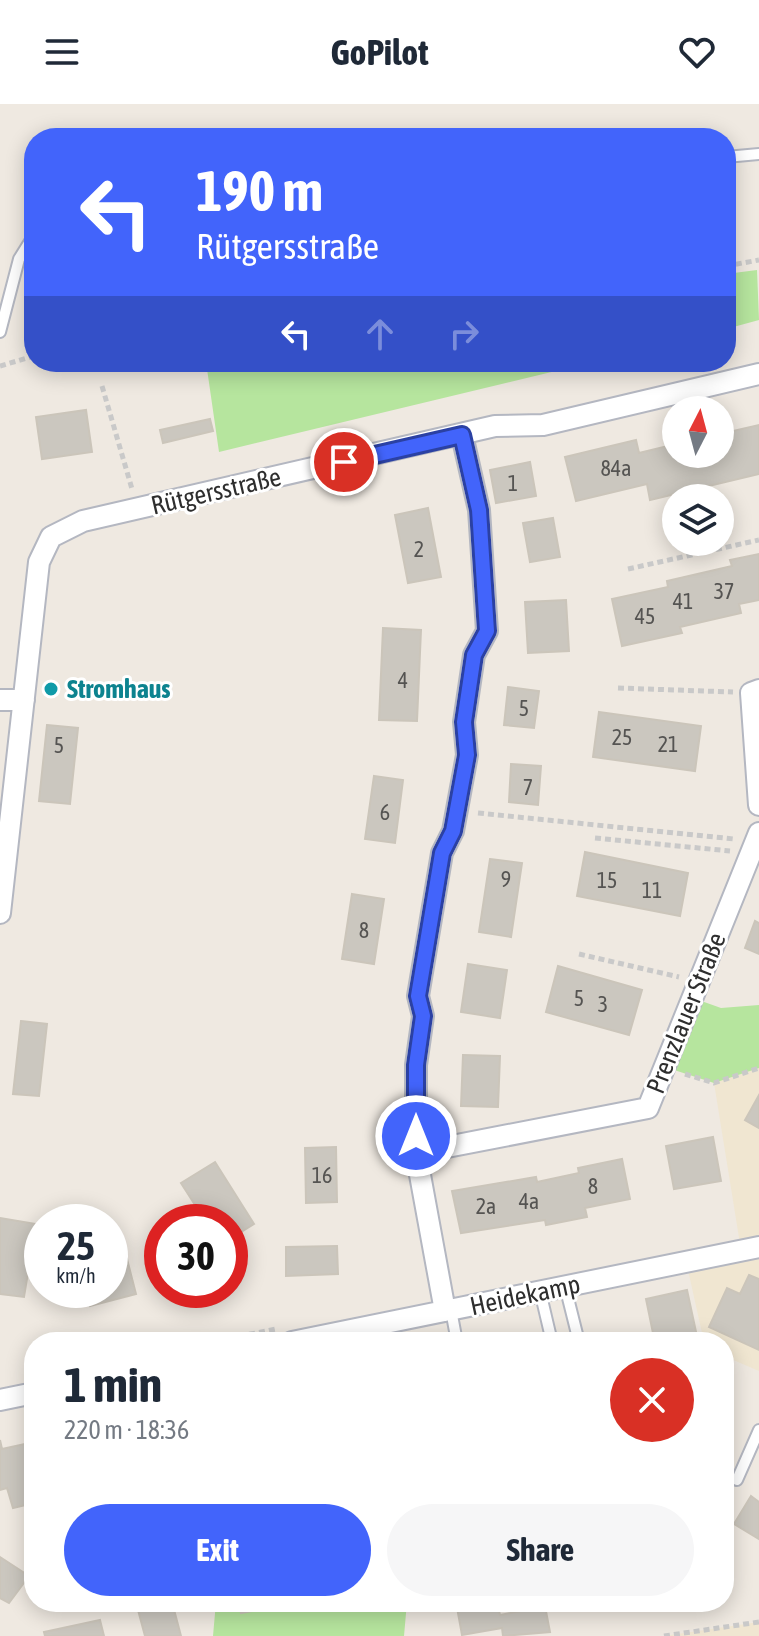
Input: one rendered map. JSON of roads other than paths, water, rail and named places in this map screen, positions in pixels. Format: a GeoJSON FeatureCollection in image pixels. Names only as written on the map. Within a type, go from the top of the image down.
{"type":"FeatureCollection","features":[{"type":"Feature","properties":{"kind":"street","name":"Rütgersstraße"},"geometry":{"type":"LineString","coordinates":[[24,700],[39,562],[51,537],[83,521],[495,426],[543,425],[759,374]]}},
{"type":"Feature","properties":{"kind":"street"},"geometry":{"type":"LineString","coordinates":[[448,1311],[416,1153],[416,1065],[423,1016],[418,996],[442,853],[453,831],[467,755],[464,722],[474,655],[487,631],[479,510],[462,435]]}},
{"type":"Feature","properties":{"kind":"street"},"geometry":{"type":"LineString","coordinates":[[755,691],[759,805]]}},
{"type":"Feature","properties":{"kind":"street"},"geometry":{"type":"LineString","coordinates":[[0,700],[24,700],[0,913]]}},
{"type":"Feature","properties":{"kind":"street","name":"Prenzlauer Straße"},"geometry":{"type":"LineString","coordinates":[[416,1153],[648,1108],[755,842]]}},
{"type":"Feature","properties":{"kind":"street","name":"Heidekamp"},"geometry":{"type":"LineString","coordinates":[[342,1332],[759,1247]]}},
{"type":"Feature","properties":{"kind":"street"},"geometry":{"type":"LineString","coordinates":[[0,1400],[24,1395]]}},
{"type":"Feature","properties":{"kind":"lane"},"geometry":{"type":"LineString","coordinates":[[736,156],[759,154]]}},
{"type":"Feature","properties":{"kind":"lane"},"geometry":{"type":"LineString","coordinates":[[0,332],[19,259],[24,251]]}},
{"type":"Feature","properties":{"kind":"lane"},"geometry":{"type":"LineString","coordinates":[[565,1286],[576,1332]]}},
{"type":"Feature","properties":{"kind":"lane"},"geometry":{"type":"LineString","coordinates":[[540,1291],[550,1332]]}},
{"type":"Feature","properties":{"kind":"lane"},"geometry":{"type":"LineString","coordinates":[[448,1311],[454,1332]]}},
{"type":"Feature","properties":{"kind":"lane"},"geometry":{"type":"LineString","coordinates":[[737,1480],[759,1430]]}},
{"type":"Feature","properties":{"kind":"place","name":"Stromhaus"},"geometry":{"type":"Point","coordinates":[51,689]}}]}
